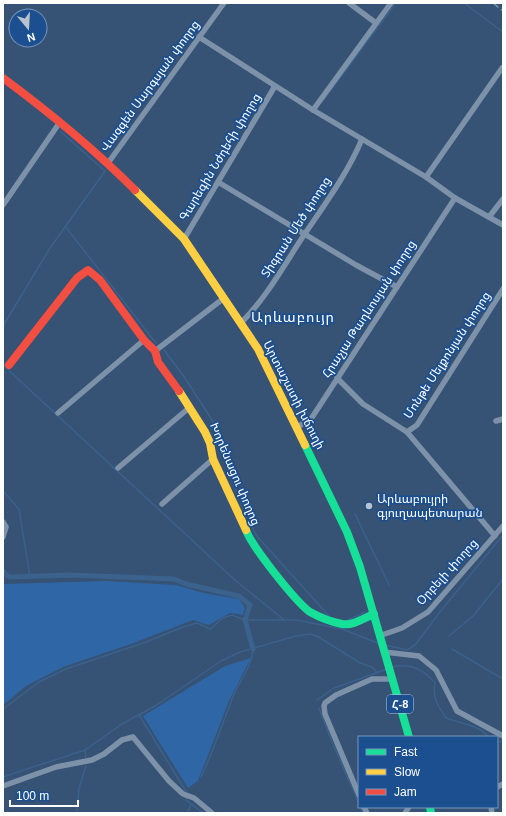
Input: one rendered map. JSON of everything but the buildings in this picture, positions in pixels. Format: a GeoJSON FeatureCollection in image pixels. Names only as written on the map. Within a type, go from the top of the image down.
{"type":"FeatureCollection","features":[{"type":"Feature","properties":{"kind":"main road","name":"Արտաշատի խճուղի"},"geometry":{"type":"LineString","coordinates":[[3,78],[60,122],[108,163],[184,239],[241,323],[264,359],[348,532],[374,614],[379,636]]}},
{"type":"Feature","properties":{"kind":"main road","name":"Խորենացու փողոց"},"geometry":{"type":"LineString","coordinates":[[10,365],[77,278],[88,270],[100,280],[144,340],[155,351],[158,362],[190,407],[210,443],[213,459],[255,547],[295,597],[306,608],[318,616],[343,624],[353,623],[374,614]]}},
{"type":"Feature","properties":{"kind":"main road","name":"Հ-8"},"geometry":{"type":"LineString","coordinates":[[379,636],[409,736]]}},
{"type":"Feature","properties":{"kind":"street","name":"Վազգեն Սարգսյան փողոց"},"geometry":{"type":"LineString","coordinates":[[108,163],[224,3]]}},
{"type":"Feature","properties":{"kind":"street"},"geometry":{"type":"LineString","coordinates":[[349,3],[376,23]]}},
{"type":"Feature","properties":{"kind":"street"},"geometry":{"type":"LineString","coordinates":[[313,110],[391,3]]}},
{"type":"Feature","properties":{"kind":"street"},"geometry":{"type":"LineString","coordinates":[[199,37],[313,110],[426,177],[456,198],[503,225]]}},
{"type":"Feature","properties":{"kind":"street"},"geometry":{"type":"LineString","coordinates":[[426,177],[502,68]]}},
{"type":"Feature","properties":{"kind":"street","name":"Գարեգին Նժդեհի փողոց"},"geometry":{"type":"LineString","coordinates":[[184,239],[275,86]]}},
{"type":"Feature","properties":{"kind":"street"},"geometry":{"type":"LineString","coordinates":[[3,205],[60,122]]}},
{"type":"Feature","properties":{"kind":"street","name":"Տիգրան Մեծ փողոց"},"geometry":{"type":"LineString","coordinates":[[241,323],[253,311],[305,234],[354,159],[362,139]]}},
{"type":"Feature","properties":{"kind":"street"},"geometry":{"type":"LineString","coordinates":[[218,182],[356,265],[397,287]]}},
{"type":"Feature","properties":{"kind":"street","name":"Հրաչյա Թադևոսյան փողոց"},"geometry":{"type":"LineString","coordinates":[[297,427],[311,419],[336,378],[456,198]]}},
{"type":"Feature","properties":{"kind":"street"},"geometry":{"type":"LineString","coordinates":[[490,217],[503,199]]}},
{"type":"Feature","properties":{"kind":"street","name":"Մոնթե Մելքոնյան փողոց"},"geometry":{"type":"LineString","coordinates":[[406,432],[417,425],[502,292]]}},
{"type":"Feature","properties":{"kind":"street"},"geometry":{"type":"LineString","coordinates":[[155,351],[224,298]]}},
{"type":"Feature","properties":{"kind":"street"},"geometry":{"type":"LineString","coordinates":[[58,413],[144,340]]}},
{"type":"Feature","properties":{"kind":"street"},"geometry":{"type":"LineString","coordinates":[[336,378],[363,404],[406,432],[495,536]]}},
{"type":"Feature","properties":{"kind":"street"},"geometry":{"type":"LineString","coordinates":[[118,468],[190,407]]}},
{"type":"Feature","properties":{"kind":"street"},"geometry":{"type":"LineString","coordinates":[[496,421],[503,419]]}},
{"type":"Feature","properties":{"kind":"street"},"geometry":{"type":"LineString","coordinates":[[162,504],[213,459]]}},
{"type":"Feature","properties":{"kind":"street"},"geometry":{"type":"LineString","coordinates":[[3,522],[6,527],[3,537]]}},
{"type":"Feature","properties":{"kind":"street","name":"Օրբելի փողոց"},"geometry":{"type":"LineString","coordinates":[[379,636],[402,628],[428,612],[503,526]]}},
{"type":"Feature","properties":{"kind":"street"},"geometry":{"type":"LineString","coordinates":[[384,652],[419,656],[436,670],[457,711],[503,736]]}},
{"type":"Feature","properties":{"kind":"street"},"geometry":{"type":"LineString","coordinates":[[358,793],[325,714],[324,706],[325,703],[336,695],[390,671]]}},
{"type":"Feature","properties":{"kind":"street"},"geometry":{"type":"LineString","coordinates":[[3,786],[56,767],[92,760],[104,754],[122,740],[133,737],[169,781],[187,795],[194,798],[212,813]]}},
{"type":"Feature","properties":{"kind":"shaded area"},"geometry":{"type":"Polygon","coordinates":[[[106,581],[176,585],[204,593],[239,599],[245,608],[243,615],[230,613],[209,625],[193,620],[131,644],[63,667],[26,686],[3,705],[3,584],[106,581]]]}},
{"type":"Feature","properties":{"kind":"shaded area"},"geometry":{"type":"Polygon","coordinates":[[[251,658],[229,701],[198,781],[188,788],[143,716],[225,666],[251,658]]]}},
{"type":"Feature","properties":{"kind":"waterway"},"geometry":{"type":"LineString","coordinates":[[322,102],[396,3]]}},
{"type":"Feature","properties":{"kind":"waterway"},"geometry":{"type":"LineString","coordinates":[[464,3],[503,32]]}},
{"type":"Feature","properties":{"kind":"waterway"},"geometry":{"type":"LineString","coordinates":[[3,326],[50,248],[105,171],[61,132]]}},
{"type":"Feature","properties":{"kind":"waterway"},"geometry":{"type":"LineString","coordinates":[[65,226],[156,343]]}},
{"type":"Feature","properties":{"kind":"waterway"},"geometry":{"type":"LineString","coordinates":[[164,350],[185,378],[214,423],[230,476],[256,535],[329,616]]}},
{"type":"Feature","properties":{"kind":"waterway"},"geometry":{"type":"LineString","coordinates":[[3,365],[236,581],[283,619]]}},
{"type":"Feature","properties":{"kind":"waterway"},"geometry":{"type":"LineString","coordinates":[[3,491],[19,509],[30,577]]}},
{"type":"Feature","properties":{"kind":"waterway"},"geometry":{"type":"LineString","coordinates":[[355,514],[389,585]]}},
{"type":"Feature","properties":{"kind":"waterway"},"geometry":{"type":"LineString","coordinates":[[385,645],[407,650],[415,645],[503,535]]}},
{"type":"Feature","properties":{"kind":"waterway"},"geometry":{"type":"LineString","coordinates":[[3,571],[9,577],[71,575],[174,579],[186,584],[239,596],[250,605],[245,620],[253,649]]}},
{"type":"Feature","properties":{"kind":"waterway"},"geometry":{"type":"LineString","coordinates":[[3,577],[9,577]]}},
{"type":"Feature","properties":{"kind":"waterway"},"geometry":{"type":"LineString","coordinates":[[449,636],[473,616],[503,579]]}},
{"type":"Feature","properties":{"kind":"waterway"},"geometry":{"type":"LineString","coordinates":[[348,620],[365,612]]}},
{"type":"Feature","properties":{"kind":"waterway"},"geometry":{"type":"LineString","coordinates":[[3,709],[39,682],[66,669],[197,623],[210,629],[223,618],[232,615],[245,620],[296,620],[342,629],[380,644]]}},
{"type":"Feature","properties":{"kind":"waterway"},"geometry":{"type":"LineString","coordinates":[[3,777],[85,750],[122,724],[155,706],[221,661],[240,652],[296,636],[310,634],[317,636],[360,663],[372,667],[377,672]]}},
{"type":"Feature","properties":{"kind":"waterway"},"geometry":{"type":"LineString","coordinates":[[201,777],[234,694],[251,661],[253,649]]}},
{"type":"Feature","properties":{"kind":"waterway"},"geometry":{"type":"LineString","coordinates":[[452,649],[503,679]]}},
{"type":"Feature","properties":{"kind":"waterway"},"geometry":{"type":"LineString","coordinates":[[392,667],[404,666],[416,668],[426,674],[435,683],[435,697],[446,718],[479,729],[488,736]]}},
{"type":"Feature","properties":{"kind":"waterway"},"geometry":{"type":"LineString","coordinates":[[317,700],[334,688],[387,669]]}},
{"type":"Feature","properties":{"kind":"waterway"},"geometry":{"type":"LineString","coordinates":[[319,708],[358,802]]}},
{"type":"Feature","properties":{"kind":"waterway"},"geometry":{"type":"LineString","coordinates":[[139,715],[187,793]]}},
{"type":"Feature","properties":{"kind":"waterway"},"geometry":{"type":"LineString","coordinates":[[498,741],[503,742]]}},
{"type":"Feature","properties":{"kind":"waterway"},"geometry":{"type":"LineString","coordinates":[[85,750],[86,759]]}},
{"type":"Feature","properties":{"kind":"waterway"},"geometry":{"type":"LineString","coordinates":[[77,813],[79,788],[86,766]]}},
{"type":"Feature","properties":{"kind":"waterway"},"geometry":{"type":"LineString","coordinates":[[187,797],[186,800],[203,813]]}},
{"type":"Feature","properties":{"kind":"waterway"},"geometry":{"type":"LineString","coordinates":[[187,813],[191,804]]}},
{"type":"Feature","properties":{"kind":"waterway"},"geometry":{"type":"LineString","coordinates":[[360,808],[363,813]]}},
{"type":"Feature","properties":{"kind":"railway"},"geometry":{"type":"LineString","coordinates":[[493,3],[503,11]]}},
{"type":"Feature","properties":{"kind":"traffic: fast"},"geometry":{"type":"LineString","coordinates":[[305,445],[347,532],[360,567],[409,736]]}},
{"type":"Feature","properties":{"kind":"traffic: fast"},"geometry":{"type":"LineString","coordinates":[[246,530],[257,549],[275,574],[310,612],[330,621],[342,624],[354,623],[374,614]]}},
{"type":"Feature","properties":{"kind":"traffic: fast"},"geometry":{"type":"LineString","coordinates":[[430,808],[431,813]]}},
{"type":"Feature","properties":{"kind":"traffic: slow"},"geometry":{"type":"LineString","coordinates":[[135,190],[184,239],[258,349],[305,445]]}},
{"type":"Feature","properties":{"kind":"traffic: slow"},"geometry":{"type":"LineString","coordinates":[[179,391],[205,432],[210,443],[213,459],[246,530]]}},
{"type":"Feature","properties":{"kind":"traffic: jam"},"geometry":{"type":"LineString","coordinates":[[3,78],[71,131],[135,190]]}},
{"type":"Feature","properties":{"kind":"traffic: jam"},"geometry":{"type":"LineString","coordinates":[[9,365],[77,278],[88,270],[100,280],[144,340],[155,351],[158,362],[179,391]]}},
{"type":"Feature","properties":{"kind":"place","name":"Արևաբույրի գյուղապետարան"},"geometry":{"type":"Point","coordinates":[369,506]}},
{"type":"Feature","properties":{"kind":"district","name":"Արևաբույր"},"geometry":{"type":"Point","coordinates":[293,317]}}]}
